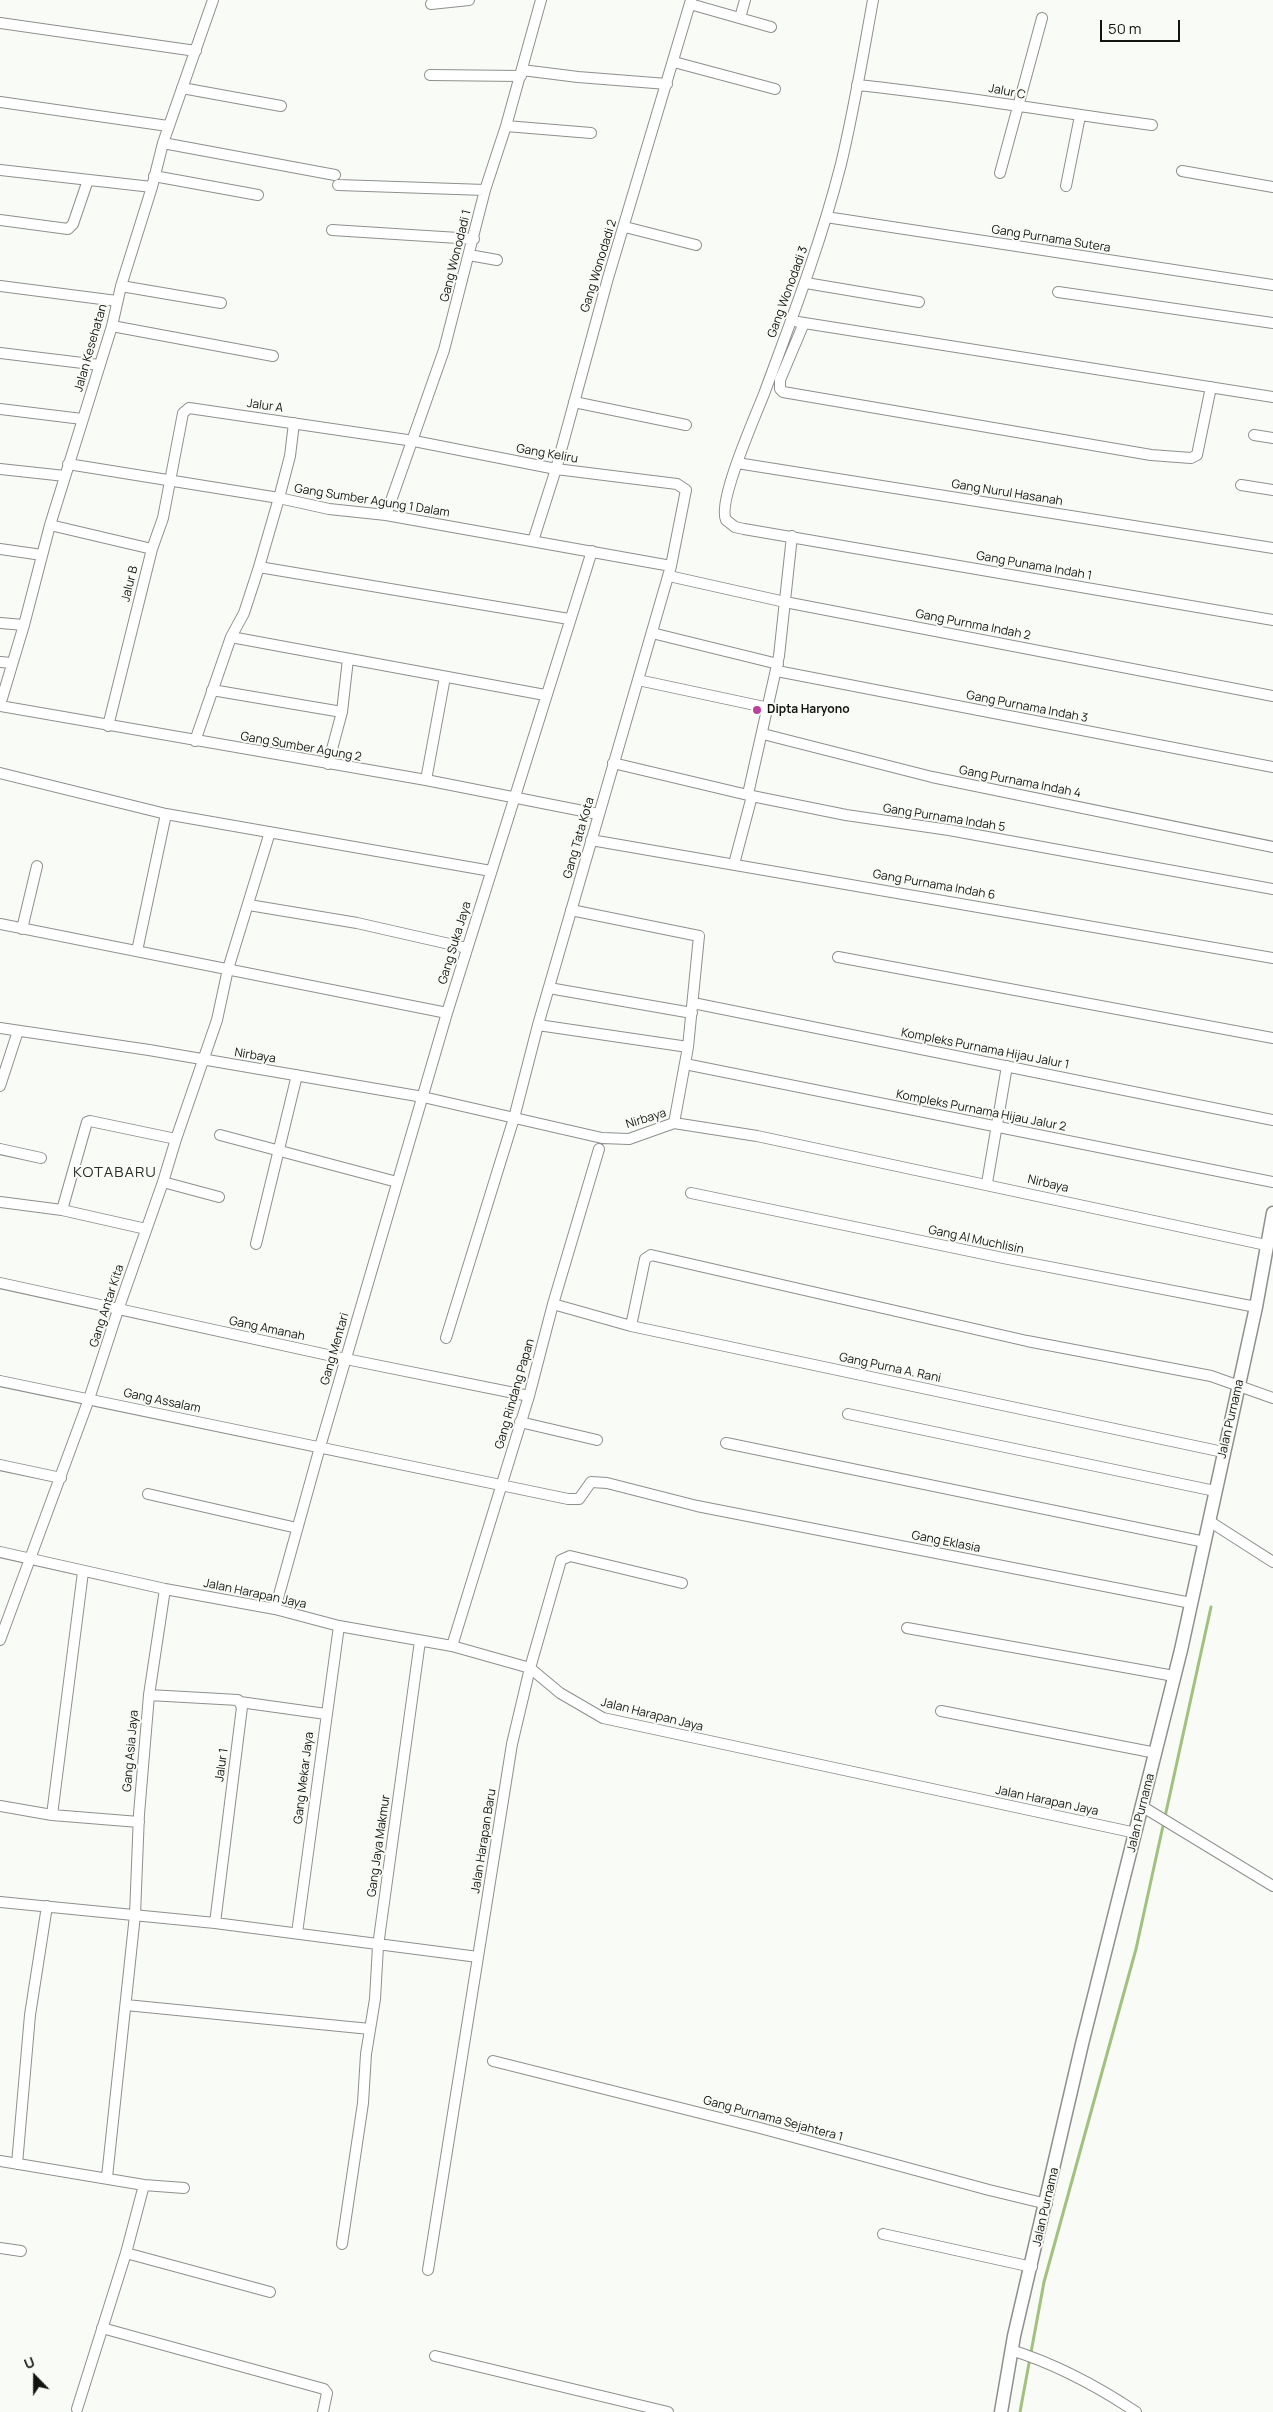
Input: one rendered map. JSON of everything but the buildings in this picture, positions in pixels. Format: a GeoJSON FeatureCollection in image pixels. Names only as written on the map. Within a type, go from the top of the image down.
{"type":"FeatureCollection","features":[{"type":"Feature","properties":{"kind":"street","name":"Jalan Kesehatan"},"geometry":{"type":"LineString","coordinates":[[0,705],[24,625],[50,525],[112,326],[121,286],[152,187],[168,126],[213,0]]}},
{"type":"Feature","properties":{"kind":"street"},"geometry":{"type":"LineString","coordinates":[[432,4],[469,0]]}},
{"type":"Feature","properties":{"kind":"street","name":"Gang Wonodadi 1"},"geometry":{"type":"LineString","coordinates":[[386,515],[414,441],[444,350],[474,239],[484,190],[522,73],[541,0]]}},
{"type":"Feature","properties":{"kind":"street"},"geometry":{"type":"LineString","coordinates":[[740,18],[745,0]]}},
{"type":"Feature","properties":{"kind":"street","name":"Gang Wonodadi 3"},"geometry":{"type":"LineString","coordinates":[[792,536],[735,527],[726,520],[724,504],[806,283],[826,217],[841,163],[873,0]]}},
{"type":"Feature","properties":{"kind":"street"},"geometry":{"type":"LineString","coordinates":[[691,2],[771,27]]}},
{"type":"Feature","properties":{"kind":"street","name":"Gang Wonodadi 2"},"geometry":{"type":"LineString","coordinates":[[533,541],[556,469],[608,278],[625,227],[691,2]]}},
{"type":"Feature","properties":{"kind":"street"},"geometry":{"type":"LineString","coordinates":[[1000,173],[1042,18]]}},
{"type":"Feature","properties":{"kind":"street"},"geometry":{"type":"LineString","coordinates":[[0,24],[196,51]]}},
{"type":"Feature","properties":{"kind":"street"},"geometry":{"type":"LineString","coordinates":[[674,62],[775,89]]}},
{"type":"Feature","properties":{"kind":"street"},"geometry":{"type":"LineString","coordinates":[[430,75],[522,73],[667,84]]}},
{"type":"Feature","properties":{"kind":"street","name":"Jalur C"},"geometry":{"type":"LineString","coordinates":[[857,85],[938,93],[1018,107],[1152,125]]}},
{"type":"Feature","properties":{"kind":"street"},"geometry":{"type":"LineString","coordinates":[[182,88],[281,106]]}},
{"type":"Feature","properties":{"kind":"street"},"geometry":{"type":"LineString","coordinates":[[0,102],[168,126]]}},
{"type":"Feature","properties":{"kind":"street"},"geometry":{"type":"LineString","coordinates":[[1066,186],[1080,116]]}},
{"type":"Feature","properties":{"kind":"street"},"geometry":{"type":"LineString","coordinates":[[506,126],[591,133]]}},
{"type":"Feature","properties":{"kind":"street"},"geometry":{"type":"LineString","coordinates":[[163,143],[337,180],[484,190]]}},
{"type":"Feature","properties":{"kind":"street"},"geometry":{"type":"LineString","coordinates":[[0,170],[152,187]]}},
{"type":"Feature","properties":{"kind":"street"},"geometry":{"type":"LineString","coordinates":[[1182,170],[1273,187]]}},
{"type":"Feature","properties":{"kind":"street"},"geometry":{"type":"LineString","coordinates":[[154,176],[258,195]]}},
{"type":"Feature","properties":{"kind":"street"},"geometry":{"type":"LineString","coordinates":[[0,220],[68,229],[73,224],[88,180]]}},
{"type":"Feature","properties":{"kind":"street","name":"Gang Purnama Sutera"},"geometry":{"type":"LineString","coordinates":[[826,217],[1273,285]]}},
{"type":"Feature","properties":{"kind":"street"},"geometry":{"type":"LineString","coordinates":[[625,227],[696,246]]}},
{"type":"Feature","properties":{"kind":"street"},"geometry":{"type":"LineString","coordinates":[[332,230],[474,239]]}},
{"type":"Feature","properties":{"kind":"street"},"geometry":{"type":"LineString","coordinates":[[469,255],[497,260]]}},
{"type":"Feature","properties":{"kind":"street"},"geometry":{"type":"LineString","coordinates":[[806,283],[919,302]]}},
{"type":"Feature","properties":{"kind":"street"},"geometry":{"type":"LineString","coordinates":[[0,286],[117,301]]}},
{"type":"Feature","properties":{"kind":"street"},"geometry":{"type":"LineString","coordinates":[[121,286],[221,303]]}},
{"type":"Feature","properties":{"kind":"street"},"geometry":{"type":"LineString","coordinates":[[1058,292],[1273,323]]}},
{"type":"Feature","properties":{"kind":"street"},"geometry":{"type":"LineString","coordinates":[[792,321],[1273,397]]}},
{"type":"Feature","properties":{"kind":"street"},"geometry":{"type":"LineString","coordinates":[[804,323],[780,380],[780,389],[784,392],[1152,456],[1191,458],[1197,455],[1212,387]]}},
{"type":"Feature","properties":{"kind":"street"},"geometry":{"type":"LineString","coordinates":[[112,326],[273,356]]}},
{"type":"Feature","properties":{"kind":"street"},"geometry":{"type":"LineString","coordinates":[[0,353],[99,365]]}},
{"type":"Feature","properties":{"kind":"street"},"geometry":{"type":"LineString","coordinates":[[574,402],[686,425]]}},
{"type":"Feature","properties":{"kind":"street"},"geometry":{"type":"LineString","coordinates":[[0,409],[82,419]]}},
{"type":"Feature","properties":{"kind":"street","name":"Jalur A"},"geometry":{"type":"LineString","coordinates":[[170,481],[183,413],[186,409],[414,441]]}},
{"type":"Feature","properties":{"kind":"street"},"geometry":{"type":"LineString","coordinates":[[195,741],[231,637],[244,613],[259,567],[280,498],[290,456],[294,423]]}},
{"type":"Feature","properties":{"kind":"street"},"geometry":{"type":"LineString","coordinates":[[1254,435],[1273,438]]}},
{"type":"Feature","properties":{"kind":"street","name":"Gang Keliru"},"geometry":{"type":"LineString","coordinates":[[414,441],[556,469],[677,484]]}},
{"type":"Feature","properties":{"kind":"street","name":"Gang Nurul Hasanah"},"geometry":{"type":"LineString","coordinates":[[738,463],[1273,548]]}},
{"type":"Feature","properties":{"kind":"street","name":"Gang Sumber Agung 1 Dalam"},"geometry":{"type":"LineString","coordinates":[[68,464],[280,498],[329,509],[386,515],[592,551],[670,571]]}},
{"type":"Feature","properties":{"kind":"street"},"geometry":{"type":"LineString","coordinates":[[0,469],[65,476]]}},
{"type":"Feature","properties":{"kind":"street","name":"Jalur B"},"geometry":{"type":"LineString","coordinates":[[108,726],[152,549],[163,518],[170,481]]}},
{"type":"Feature","properties":{"kind":"street","name":"Gang Tata Kota"},"geometry":{"type":"LineString","coordinates":[[446,1338],[514,1118],[538,1025],[598,814],[670,571],[687,492],[677,484]]}},
{"type":"Feature","properties":{"kind":"street"},"geometry":{"type":"LineString","coordinates":[[1242,485],[1273,490]]}},
{"type":"Feature","properties":{"kind":"street"},"geometry":{"type":"LineString","coordinates":[[50,525],[152,549]]}},
{"type":"Feature","properties":{"kind":"street"},"geometry":{"type":"LineString","coordinates":[[734,864],[777,667],[792,536]]}},
{"type":"Feature","properties":{"kind":"street","name":"Gang Punama Indah 1"},"geometry":{"type":"LineString","coordinates":[[792,536],[1273,620]]}},
{"type":"Feature","properties":{"kind":"street"},"geometry":{"type":"LineString","coordinates":[[0,549],[42,554]]}},
{"type":"Feature","properties":{"kind":"street","name":"Gang Suka Jaya"},"geometry":{"type":"LineString","coordinates":[[422,1096],[545,695],[592,551]]}},
{"type":"Feature","properties":{"kind":"street"},"geometry":{"type":"LineString","coordinates":[[259,567],[569,619]]}},
{"type":"Feature","properties":{"kind":"street","name":"Gang Purnma Indah 2"},"geometry":{"type":"LineString","coordinates":[[670,571],[785,602],[1273,696]]}},
{"type":"Feature","properties":{"kind":"street"},"geometry":{"type":"LineString","coordinates":[[0,622],[24,625]]}},
{"type":"Feature","properties":{"kind":"street","name":"Gang Purnama Indah 3"},"geometry":{"type":"LineString","coordinates":[[652,633],[777,667],[1273,767]]}},
{"type":"Feature","properties":{"kind":"street"},"geometry":{"type":"LineString","coordinates":[[231,637],[545,695]]}},
{"type":"Feature","properties":{"kind":"street"},"geometry":{"type":"LineString","coordinates":[[328,764],[342,712],[348,659]]}},
{"type":"Feature","properties":{"kind":"street"},"geometry":{"type":"LineString","coordinates":[[0,662],[12,663]]}},
{"type":"Feature","properties":{"kind":"street"},"geometry":{"type":"LineString","coordinates":[[426,780],[445,678]]}},
{"type":"Feature","properties":{"kind":"street"},"geometry":{"type":"LineString","coordinates":[[638,680],[769,708]]}},
{"type":"Feature","properties":{"kind":"street"},"geometry":{"type":"LineString","coordinates":[[212,690],[342,712]]}},
{"type":"Feature","properties":{"kind":"street","name":"Gang Sumber Agung 2"},"geometry":{"type":"LineString","coordinates":[[0,705],[108,726],[426,780],[598,814]]}},
{"type":"Feature","properties":{"kind":"street","name":"Gang Purnama Indah 4"},"geometry":{"type":"LineString","coordinates":[[763,734],[932,777],[1273,848]]}},
{"type":"Feature","properties":{"kind":"street","name":"Gang Purnama Indah 5"},"geometry":{"type":"LineString","coordinates":[[613,763],[846,815],[950,830],[1273,890]]}},
{"type":"Feature","properties":{"kind":"street"},"geometry":{"type":"LineString","coordinates":[[0,773],[166,814],[491,872]]}},
{"type":"Feature","properties":{"kind":"street"},"geometry":{"type":"LineString","coordinates":[[137,951],[166,814]]}},
{"type":"Feature","properties":{"kind":"street","name":"Gang Antar Kita"},"geometry":{"type":"LineString","coordinates":[[0,1640],[90,1399],[118,1310],[163,1182],[217,1020],[228,969],[270,832]]}},
{"type":"Feature","properties":{"kind":"street","name":"Gang Purnama Indah 6"},"geometry":{"type":"LineString","coordinates":[[591,840],[1273,958]]}},
{"type":"Feature","properties":{"kind":"street"},"geometry":{"type":"LineString","coordinates":[[22,929],[38,866]]}},
{"type":"Feature","properties":{"kind":"street"},"geometry":{"type":"LineString","coordinates":[[249,905],[357,923],[467,948]]}},
{"type":"Feature","properties":{"kind":"street"},"geometry":{"type":"LineString","coordinates":[[571,910],[699,936],[688,1047],[674,1123]]}},
{"type":"Feature","properties":{"kind":"street"},"geometry":{"type":"LineString","coordinates":[[0,924],[447,1013]]}},
{"type":"Feature","properties":{"kind":"street"},"geometry":{"type":"LineString","coordinates":[[838,957],[1273,1038]]}},
{"type":"Feature","properties":{"kind":"street","name":"Kompleks Purnama Hijau Jalur 1"},"geometry":{"type":"LineString","coordinates":[[549,988],[692,1008],[1007,1066],[1273,1120]]}},
{"type":"Feature","properties":{"kind":"street"},"geometry":{"type":"LineString","coordinates":[[538,1025],[688,1047]]}},
{"type":"Feature","properties":{"kind":"street","name":"Nirbaya"},"geometry":{"type":"LineString","coordinates":[[0,1028],[422,1096],[514,1118],[601,1144],[629,1139],[674,1123],[757,1136],[987,1183],[1266,1245]]}},
{"type":"Feature","properties":{"kind":"street"},"geometry":{"type":"LineString","coordinates":[[0,1086],[18,1031]]}},
{"type":"Feature","properties":{"kind":"street","name":"Kompleks Purnama Hijau Jalur 2"},"geometry":{"type":"LineString","coordinates":[[685,1064],[1273,1182]]}},
{"type":"Feature","properties":{"kind":"street"},"geometry":{"type":"LineString","coordinates":[[987,1183],[1007,1066]]}},
{"type":"Feature","properties":{"kind":"street"},"geometry":{"type":"LineString","coordinates":[[256,1244],[297,1075]]}},
{"type":"Feature","properties":{"kind":"street","name":"Gang Mentari"},"geometry":{"type":"LineString","coordinates":[[276,1609],[320,1447],[422,1096]]}},
{"type":"Feature","properties":{"kind":"street"},"geometry":{"type":"LineString","coordinates":[[62,1210],[86,1122],[176,1139]]}},
{"type":"Feature","properties":{"kind":"street"},"geometry":{"type":"LineString","coordinates":[[220,1135],[397,1182]]}},
{"type":"Feature","properties":{"kind":"street","name":"Gang Rindang Papan"},"geometry":{"type":"LineString","coordinates":[[452,1646],[529,1396],[553,1304],[601,1144]]}},
{"type":"Feature","properties":{"kind":"street"},"geometry":{"type":"LineString","coordinates":[[0,1149],[41,1158]]}},
{"type":"Feature","properties":{"kind":"street"},"geometry":{"type":"LineString","coordinates":[[163,1182],[219,1197]]}},
{"type":"Feature","properties":{"kind":"street","name":"Gang Al Muchlisin"},"geometry":{"type":"LineString","coordinates":[[691,1193],[1003,1258],[1256,1307]]}},
{"type":"Feature","properties":{"kind":"street"},"geometry":{"type":"LineString","coordinates":[[0,1202],[62,1210],[146,1229]]}},
{"type":"Feature","properties":{"kind":"street","name":"Jalan Purnama"},"geometry":{"type":"LineString","coordinates":[[1001,2412],[1012,2350],[1047,2204],[1082,2044],[1143,1808],[1205,1542],[1256,1307],[1266,1245],[1273,1217]]}},
{"type":"Feature","properties":{"kind":"street"},"geometry":{"type":"LineString","coordinates":[[631,1326],[645,1259],[651,1255],[927,1320],[1134,1364],[1211,1376],[1273,1398]]}},
{"type":"Feature","properties":{"kind":"street","name":"Gang Amanah"},"geometry":{"type":"LineString","coordinates":[[0,1283],[346,1359],[529,1396]]}},
{"type":"Feature","properties":{"kind":"street","name":"Gang Purna A. Rani"},"geometry":{"type":"LineString","coordinates":[[553,1304],[631,1326],[1223,1452]]}},
{"type":"Feature","properties":{"kind":"street","name":"Gang Assalam"},"geometry":{"type":"LineString","coordinates":[[0,1381],[501,1485]]}},
{"type":"Feature","properties":{"kind":"street"},"geometry":{"type":"LineString","coordinates":[[848,1414],[1215,1490]]}},
{"type":"Feature","properties":{"kind":"street"},"geometry":{"type":"LineString","coordinates":[[520,1422],[597,1440]]}},
{"type":"Feature","properties":{"kind":"street"},"geometry":{"type":"LineString","coordinates":[[726,1443],[1205,1542]]}},
{"type":"Feature","properties":{"kind":"street"},"geometry":{"type":"LineString","coordinates":[[0,1465],[61,1478]]}},
{"type":"Feature","properties":{"kind":"street","name":"Gang Eklasia"},"geometry":{"type":"LineString","coordinates":[[501,1485],[576,1500],[582,1496],[587,1485],[595,1481],[697,1506],[1191,1603]]}},
{"type":"Feature","properties":{"kind":"street"},"geometry":{"type":"LineString","coordinates":[[148,1494],[297,1528]]}},
{"type":"Feature","properties":{"kind":"street"},"geometry":{"type":"LineString","coordinates":[[1209,1521],[1273,1562]]}},
{"type":"Feature","properties":{"kind":"street","name":"Jalan Harapan Jaya"},"geometry":{"type":"LineString","coordinates":[[0,1552],[165,1589],[276,1609],[339,1626],[452,1646],[530,1668],[566,1697],[604,1718],[1136,1833]]}},
{"type":"Feature","properties":{"kind":"street","name":"Jalan Harapan Baru"},"geometry":{"type":"LineString","coordinates":[[428,2270],[512,1744],[530,1668],[561,1560],[564,1557],[570,1556],[682,1583]]}},
{"type":"Feature","properties":{"kind":"street"},"geometry":{"type":"LineString","coordinates":[[52,1815],[83,1572]]}},
{"type":"Feature","properties":{"kind":"street","name":"Gang Asia Jaya"},"geometry":{"type":"LineString","coordinates":[[107,2177],[135,1915],[138,1822],[149,1695],[165,1589]]}},
{"type":"Feature","properties":{"kind":"street","name":"Gang Mekar Jaya"},"geometry":{"type":"LineString","coordinates":[[297,1933],[339,1626]]}},
{"type":"Feature","properties":{"kind":"street"},"geometry":{"type":"LineString","coordinates":[[907,1628],[1174,1676]]}},
{"type":"Feature","properties":{"kind":"street","name":"Gang Jaya Makmur"},"geometry":{"type":"LineString","coordinates":[[342,2244],[362,2103],[378,1946],[420,1641]]}},
{"type":"Feature","properties":{"kind":"street"},"geometry":{"type":"LineString","coordinates":[[149,1695],[218,1697],[238,1700],[240,1702],[326,1714]]}},
{"type":"Feature","properties":{"kind":"street","name":"Jalur 1"},"geometry":{"type":"LineString","coordinates":[[215,1923],[242,1712],[240,1702]]}},
{"type":"Feature","properties":{"kind":"street"},"geometry":{"type":"LineString","coordinates":[[941,1711],[1156,1753]]}},
{"type":"Feature","properties":{"kind":"street"},"geometry":{"type":"LineString","coordinates":[[0,1806],[52,1815],[138,1822]]}},
{"type":"Feature","properties":{"kind":"street"},"geometry":{"type":"LineString","coordinates":[[1143,1808],[1186,1832],[1273,1886]]}},
{"type":"Feature","properties":{"kind":"street"},"geometry":{"type":"LineString","coordinates":[[0,1902],[215,1923],[297,1933],[378,1946],[478,1957]]}},
{"type":"Feature","properties":{"kind":"street"},"geometry":{"type":"LineString","coordinates":[[17,2164],[30,2014],[47,1906]]}},
{"type":"Feature","properties":{"kind":"street"},"geometry":{"type":"LineString","coordinates":[[126,2005],[370,2029]]}},
{"type":"Feature","properties":{"kind":"street","name":"Gang Purnama Sejahtera 1"},"geometry":{"type":"LineString","coordinates":[[493,2061],[760,2128],[1047,2204]]}},
{"type":"Feature","properties":{"kind":"street"},"geometry":{"type":"LineString","coordinates":[[0,2161],[107,2177],[144,2185],[184,2188]]}},
{"type":"Feature","properties":{"kind":"street"},"geometry":{"type":"LineString","coordinates":[[77,2410],[126,2253],[144,2185]]}},
{"type":"Feature","properties":{"kind":"street"},"geometry":{"type":"LineString","coordinates":[[883,2234],[1032,2267]]}},
{"type":"Feature","properties":{"kind":"street"},"geometry":{"type":"LineString","coordinates":[[0,2248],[21,2251]]}},
{"type":"Feature","properties":{"kind":"street"},"geometry":{"type":"LineString","coordinates":[[126,2253],[270,2292]]}},
{"type":"Feature","properties":{"kind":"street"},"geometry":{"type":"LineString","coordinates":[[102,2328],[324,2389],[327,2393],[323,2412]]}},
{"type":"Feature","properties":{"kind":"street"},"geometry":{"type":"LineString","coordinates":[[1012,2350],[1044,2360],[1108,2394],[1136,2412]]}},
{"type":"Feature","properties":{"kind":"street"},"geometry":{"type":"LineString","coordinates":[[435,2356],[668,2412]]}},
{"type":"Feature","properties":{"kind":"waterway"},"geometry":{"type":"LineString","coordinates":[[1020,2412],[1044,2282],[1136,1949],[1211,1607]]}},
{"type":"Feature","properties":{"kind":"place","name":"Dipta Haryono"},"geometry":{"type":"Point","coordinates":[757,710]}},
{"type":"Feature","properties":{"kind":"district","name":"KOTABARU"},"geometry":{"type":"Point","coordinates":[115,1173]}}]}
